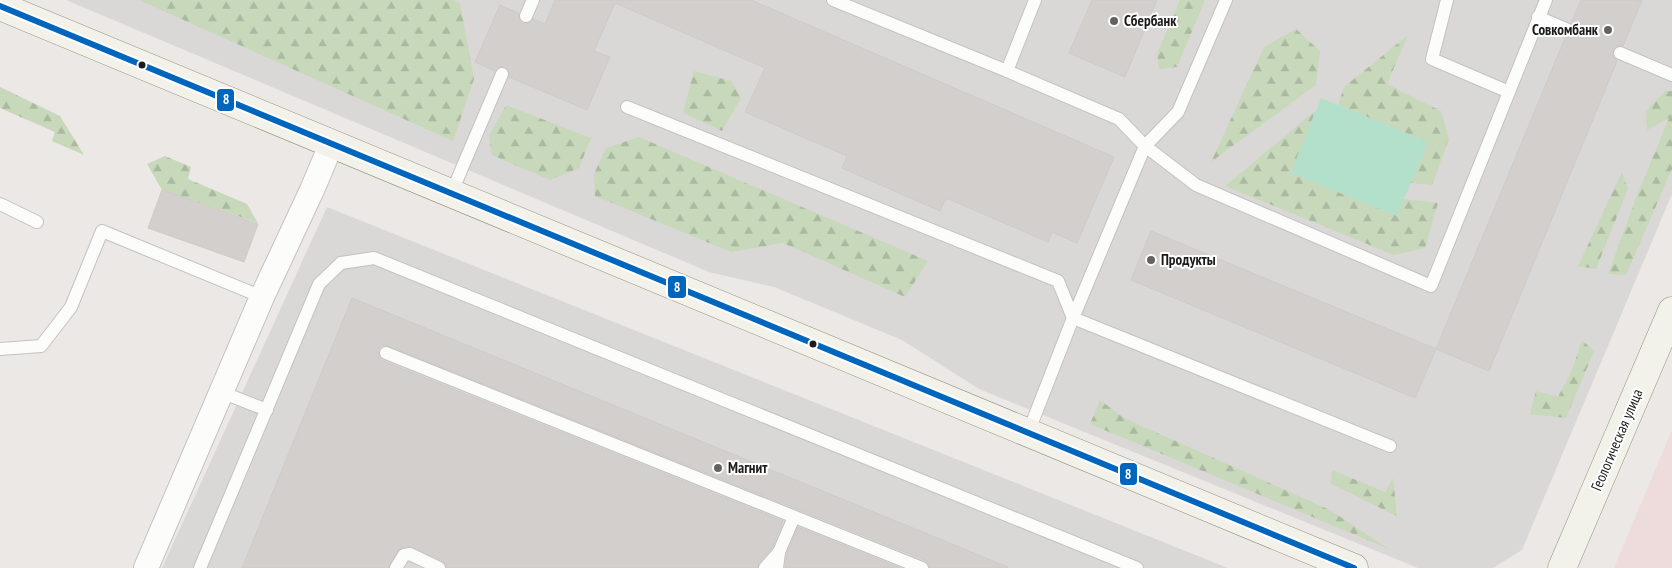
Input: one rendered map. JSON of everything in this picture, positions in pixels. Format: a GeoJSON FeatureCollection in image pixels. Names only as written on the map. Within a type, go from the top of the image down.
{"type":"FeatureCollection","features":[{"type":"Feature","properties":{"kind":"main road"},"geometry":{"type":"LineString","coordinates":[[0,6],[1354,568]]}},
{"type":"Feature","properties":{"kind":"main road","name":"Геологическая улица"},"geometry":{"type":"LineString","coordinates":[[1562,568],[1672,311]]}},
{"type":"Feature","properties":{"kind":"street"},"geometry":{"type":"LineString","coordinates":[[146,568],[262,297],[312,190],[331,144]]}},
{"type":"Feature","properties":{"kind":"lane"},"geometry":{"type":"LineString","coordinates":[[526,16],[533,0]]}},
{"type":"Feature","properties":{"kind":"lane"},"geometry":{"type":"LineString","coordinates":[[833,0],[1119,119],[1145,146],[1196,185],[1431,286],[1546,0]]}},
{"type":"Feature","properties":{"kind":"lane"},"geometry":{"type":"LineString","coordinates":[[1006,71],[1035,0]]}},
{"type":"Feature","properties":{"kind":"lane"},"geometry":{"type":"LineString","coordinates":[[1028,433],[1073,318],[1145,146],[1178,112],[1226,0]]}},
{"type":"Feature","properties":{"kind":"lane"},"geometry":{"type":"LineString","coordinates":[[1447,0],[1432,59],[1509,92]]}},
{"type":"Feature","properties":{"kind":"lane"},"geometry":{"type":"LineString","coordinates":[[1538,17],[1568,30]]}},
{"type":"Feature","properties":{"kind":"lane"},"geometry":{"type":"LineString","coordinates":[[1620,53],[1672,75]]}},
{"type":"Feature","properties":{"kind":"lane"},"geometry":{"type":"LineString","coordinates":[[451,194],[502,74]]}},
{"type":"Feature","properties":{"kind":"lane"},"geometry":{"type":"LineString","coordinates":[[627,107],[1058,281],[1073,318],[1390,446]]}},
{"type":"Feature","properties":{"kind":"lane"},"geometry":{"type":"LineString","coordinates":[[0,204],[37,222]]}},
{"type":"Feature","properties":{"kind":"lane"},"geometry":{"type":"LineString","coordinates":[[0,349],[40,346],[71,307],[102,231],[262,297]]}},
{"type":"Feature","properties":{"kind":"lane"},"geometry":{"type":"LineString","coordinates":[[200,568],[319,284],[341,263],[374,258],[1137,568]]}},
{"type":"Feature","properties":{"kind":"lane"},"geometry":{"type":"LineString","coordinates":[[386,353],[922,568]]}},
{"type":"Feature","properties":{"kind":"lane"},"geometry":{"type":"LineString","coordinates":[[221,392],[267,410]]}},
{"type":"Feature","properties":{"kind":"lane"},"geometry":{"type":"LineString","coordinates":[[777,568],[779,552],[794,517]]}},
{"type":"Feature","properties":{"kind":"lane"},"geometry":{"type":"LineString","coordinates":[[765,568],[779,552]]}},
{"type":"Feature","properties":{"kind":"lane"},"geometry":{"type":"LineString","coordinates":[[396,568],[404,555],[410,554],[439,568]]}},
{"type":"Feature","properties":{"kind":"shaded area"},"geometry":{"type":"Polygon","coordinates":[[[66,0],[1672,0],[1672,194],[1522,550],[1493,568],[1418,568],[979,389],[902,340],[774,287],[709,272],[66,0]]]}},
{"type":"Feature","properties":{"kind":"shaded area"},"geometry":{"type":"Polygon","coordinates":[[[327,207],[1228,568],[162,568],[327,207]]]}},
{"type":"Feature","properties":{"kind":"shaded area"},"geometry":{"type":"Polygon","coordinates":[[[1672,430],[1672,568],[1614,568],[1672,430]]]}},
{"type":"Feature","properties":{"kind":"green space"},"geometry":{"type":"Polygon","coordinates":[[[139,0],[453,0],[460,3],[474,79],[453,141],[139,0]]]}},
{"type":"Feature","properties":{"kind":"green space"},"geometry":{"type":"Polygon","coordinates":[[[1180,0],[1205,0],[1177,67],[1159,69],[1157,54],[1180,0]]]}},
{"type":"Feature","properties":{"kind":"green space"},"geometry":{"type":"Polygon","coordinates":[[[1296,29],[1320,51],[1316,85],[1211,162],[1264,47],[1296,29]]]}},
{"type":"Feature","properties":{"kind":"green space"},"geometry":{"type":"Polygon","coordinates":[[[1408,35],[1387,84],[1441,111],[1449,139],[1432,185],[1411,183],[1428,142],[1338,105],[1344,87],[1408,35]]]}},
{"type":"Feature","properties":{"kind":"green space"},"geometry":{"type":"Polygon","coordinates":[[[694,71],[731,81],[741,98],[722,131],[683,113],[694,71]]]}},
{"type":"Feature","properties":{"kind":"green space"},"geometry":{"type":"Polygon","coordinates":[[[0,87],[60,116],[84,155],[52,141],[55,132],[0,108],[0,87]]]}},
{"type":"Feature","properties":{"kind":"green space"},"geometry":{"type":"Polygon","coordinates":[[[1665,91],[1672,91],[1672,169],[1626,275],[1608,274],[1636,198],[1669,118],[1647,130],[1646,111],[1665,91]]]}},
{"type":"Feature","properties":{"kind":"green space"},"geometry":{"type":"Polygon","coordinates":[[[1321,98],[1428,142],[1397,216],[1291,173],[1321,98]]]}},
{"type":"Feature","properties":{"kind":"green space"},"geometry":{"type":"Polygon","coordinates":[[[506,105],[591,138],[579,168],[550,180],[492,155],[489,136],[506,105]]]}},
{"type":"Feature","properties":{"kind":"green space"},"geometry":{"type":"Polygon","coordinates":[[[1316,110],[1291,173],[1397,216],[1404,199],[1438,203],[1425,248],[1394,255],[1225,186],[1316,110]]]}},
{"type":"Feature","properties":{"kind":"green space"},"geometry":{"type":"Polygon","coordinates":[[[639,137],[928,261],[905,297],[783,243],[731,252],[595,196],[594,174],[606,148],[639,137]]]}},
{"type":"Feature","properties":{"kind":"green space"},"geometry":{"type":"Polygon","coordinates":[[[165,156],[191,167],[188,179],[247,204],[258,223],[162,190],[147,164],[165,156]]]}},
{"type":"Feature","properties":{"kind":"green space"},"geometry":{"type":"Polygon","coordinates":[[[1622,172],[1628,189],[1596,269],[1578,266],[1622,172]]]}},
{"type":"Feature","properties":{"kind":"green space"},"geometry":{"type":"Polygon","coordinates":[[[1582,340],[1594,351],[1566,418],[1530,414],[1536,391],[1558,397],[1572,370],[1582,340]]]}},
{"type":"Feature","properties":{"kind":"green space"},"geometry":{"type":"Polygon","coordinates":[[[1100,400],[1124,418],[1330,510],[1389,549],[1090,424],[1100,400]]]}},
{"type":"Feature","properties":{"kind":"green space"},"geometry":{"type":"Polygon","coordinates":[[[1332,470],[1385,492],[1393,478],[1397,516],[1331,484],[1332,470]]]}},
{"type":"Feature","properties":{"kind":"building"},"geometry":{"type":"Polygon","coordinates":[[[555,0],[751,0],[1114,157],[1077,243],[1052,232],[1048,242],[946,198],[940,211],[842,168],[847,156],[745,112],[765,68],[615,3],[594,51],[610,57],[587,110],[509,77],[509,70],[505,66],[498,67],[495,71],[475,62],[500,5],[518,13],[519,20],[523,24],[530,23],[533,19],[545,24],[555,0]]]}},
{"type":"Feature","properties":{"kind":"building"},"geometry":{"type":"Polygon","coordinates":[[[1092,0],[1157,0],[1125,77],[1069,53],[1092,0]]]}},
{"type":"Feature","properties":{"kind":"building"},"geometry":{"type":"Polygon","coordinates":[[[1581,0],[1642,0],[1623,46],[1616,46],[1612,50],[1613,57],[1617,61],[1489,371],[1436,349],[1565,38],[1572,37],[1576,33],[1575,26],[1571,23],[1581,0]]]}},
{"type":"Feature","properties":{"kind":"building"},"geometry":{"type":"Polygon","coordinates":[[[162,190],[258,224],[244,262],[148,228],[162,190]]]}},
{"type":"Feature","properties":{"kind":"building"},"geometry":{"type":"Polygon","coordinates":[[[1151,231],[1436,349],[1415,398],[1131,280],[1151,231]]]}},
{"type":"Feature","properties":{"kind":"building"},"geometry":{"type":"Polygon","coordinates":[[[352,298],[1008,568],[930,568],[929,563],[925,560],[385,345],[381,346],[378,350],[379,358],[383,361],[783,521],[772,548],[757,568],[447,568],[443,561],[409,546],[399,549],[388,568],[242,568],[352,298]]]}},
{"type":"Feature","properties":{"kind":"building"},"geometry":{"type":"Polygon","coordinates":[[[798,527],[900,568],[785,568],[787,554],[798,527]]]}},
{"type":"Feature","properties":{"kind":"transit line","name":"8"},"geometry":{"type":"LineString","coordinates":[[0,6],[1354,568]]}},
{"type":"Feature","properties":{"kind":"place","name":"Сбербанк"},"geometry":{"type":"Point","coordinates":[1114,21]}},
{"type":"Feature","properties":{"kind":"place","name":"Совкомбанк"},"geometry":{"type":"Point","coordinates":[1608,30]}},
{"type":"Feature","properties":{"kind":"place","name":"Продукты"},"geometry":{"type":"Point","coordinates":[1151,260]}},
{"type":"Feature","properties":{"kind":"place","name":"Магнит"},"geometry":{"type":"Point","coordinates":[718,468]}}]}
